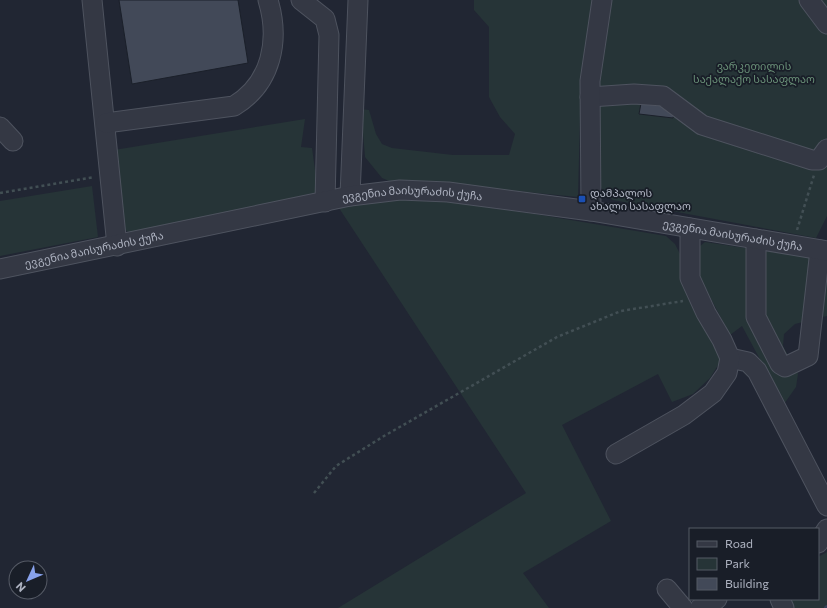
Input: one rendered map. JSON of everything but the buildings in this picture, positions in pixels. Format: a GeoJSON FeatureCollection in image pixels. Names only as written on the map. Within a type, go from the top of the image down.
{"type":"FeatureCollection","features":[{"type":"Feature","properties":{"kind":"street"},"geometry":{"type":"LineString","coordinates":[[92,0],[106,123],[117,246]]}},
{"type":"Feature","properties":{"kind":"street"},"geometry":{"type":"LineString","coordinates":[[106,123],[234,106],[244,100],[260,82],[269,63],[274,44],[272,13],[268,0]]}},
{"type":"Feature","properties":{"kind":"street"},"geometry":{"type":"LineString","coordinates":[[301,0],[326,19],[329,35],[325,202]]}},
{"type":"Feature","properties":{"kind":"street"},"geometry":{"type":"LineString","coordinates":[[350,196],[358,0]]}},
{"type":"Feature","properties":{"kind":"street"},"geometry":{"type":"LineString","coordinates":[[591,211],[590,81],[602,0]]}},
{"type":"Feature","properties":{"kind":"street"},"geometry":{"type":"LineString","coordinates":[[810,0],[827,24]]}},
{"type":"Feature","properties":{"kind":"street"},"geometry":{"type":"LineString","coordinates":[[590,97],[634,94],[663,96],[702,125],[812,160],[823,154]]}},
{"type":"Feature","properties":{"kind":"street"},"geometry":{"type":"LineString","coordinates":[[0,128],[13,141]]}},
{"type":"Feature","properties":{"kind":"street","name":"ევგენია მაისურაძის ქუჩა"},"geometry":{"type":"LineString","coordinates":[[0,269],[117,246],[350,196],[400,190],[448,192],[591,211],[824,250]]}},
{"type":"Feature","properties":{"kind":"street"},"geometry":{"type":"LineString","coordinates":[[616,454],[684,416],[713,393],[726,373],[730,358],[699,299],[690,278],[690,228]]}},
{"type":"Feature","properties":{"kind":"street"},"geometry":{"type":"LineString","coordinates":[[756,239],[756,317],[780,364],[785,367],[808,356],[824,250]]}},
{"type":"Feature","properties":{"kind":"street"},"geometry":{"type":"LineString","coordinates":[[730,358],[748,362],[757,371],[827,506]]}},
{"type":"Feature","properties":{"kind":"street"},"geometry":{"type":"LineString","coordinates":[[819,542],[827,529]]}},
{"type":"Feature","properties":{"kind":"street"},"geometry":{"type":"LineString","coordinates":[[667,589],[682,608]]}},
{"type":"Feature","properties":{"kind":"street"},"geometry":{"type":"LineString","coordinates":[[700,608],[715,600]]}},
{"type":"Feature","properties":{"kind":"path"},"geometry":{"type":"LineString","coordinates":[[792,245],[823,154]]}},
{"type":"Feature","properties":{"kind":"path"},"geometry":{"type":"LineString","coordinates":[[0,193],[110,174]]}},
{"type":"Feature","properties":{"kind":"path"},"geometry":{"type":"LineString","coordinates":[[314,493],[336,466],[342,462],[384,436],[557,337],[621,311],[699,299]]}},
{"type":"Feature","properties":{"kind":"green space","name":"ვარკეთილის საქალაქო სასაფლაო"},"geometry":{"type":"Polygon","coordinates":[[[474,0],[827,0],[827,216],[816,238],[613,200],[604,194],[598,180],[597,117],[580,117],[578,197],[473,187],[394,183],[382,178],[365,157],[361,109],[369,110],[376,134],[382,144],[392,148],[453,155],[509,155],[515,134],[500,117],[489,97],[489,27],[474,10],[474,0]]]}},
{"type":"Feature","properties":{"kind":"green space"},"geometry":{"type":"Polygon","coordinates":[[[305,119],[301,147],[312,148],[318,192],[134,234],[124,230],[114,150],[305,119]]]}},
{"type":"Feature","properties":{"kind":"green space"},"geometry":{"type":"Polygon","coordinates":[[[92,186],[98,237],[0,256],[0,201],[92,186]]]}},
{"type":"Feature","properties":{"kind":"green space"},"geometry":{"type":"Polygon","coordinates":[[[432,199],[535,214],[666,236],[675,244],[680,254],[684,274],[717,346],[720,362],[710,378],[693,394],[672,402],[658,374],[562,425],[611,521],[523,573],[549,608],[338,608],[526,493],[339,208],[386,200],[432,199]]]}},
{"type":"Feature","properties":{"kind":"green space"},"geometry":{"type":"Polygon","coordinates":[[[705,242],[827,260],[827,316],[795,324],[784,334],[783,346],[798,374],[796,387],[784,404],[742,326],[730,335],[699,276],[700,246],[705,242]]]}},
{"type":"Feature","properties":{"kind":"green space"},"geometry":{"type":"Polygon","coordinates":[[[827,552],[827,608],[793,608],[789,600],[819,600],[819,556],[827,552]]]}},
{"type":"Feature","properties":{"kind":"place","name":"დამპალოს ახალი სასაფლაო"},"geometry":{"type":"Point","coordinates":[582,199]}}]}
